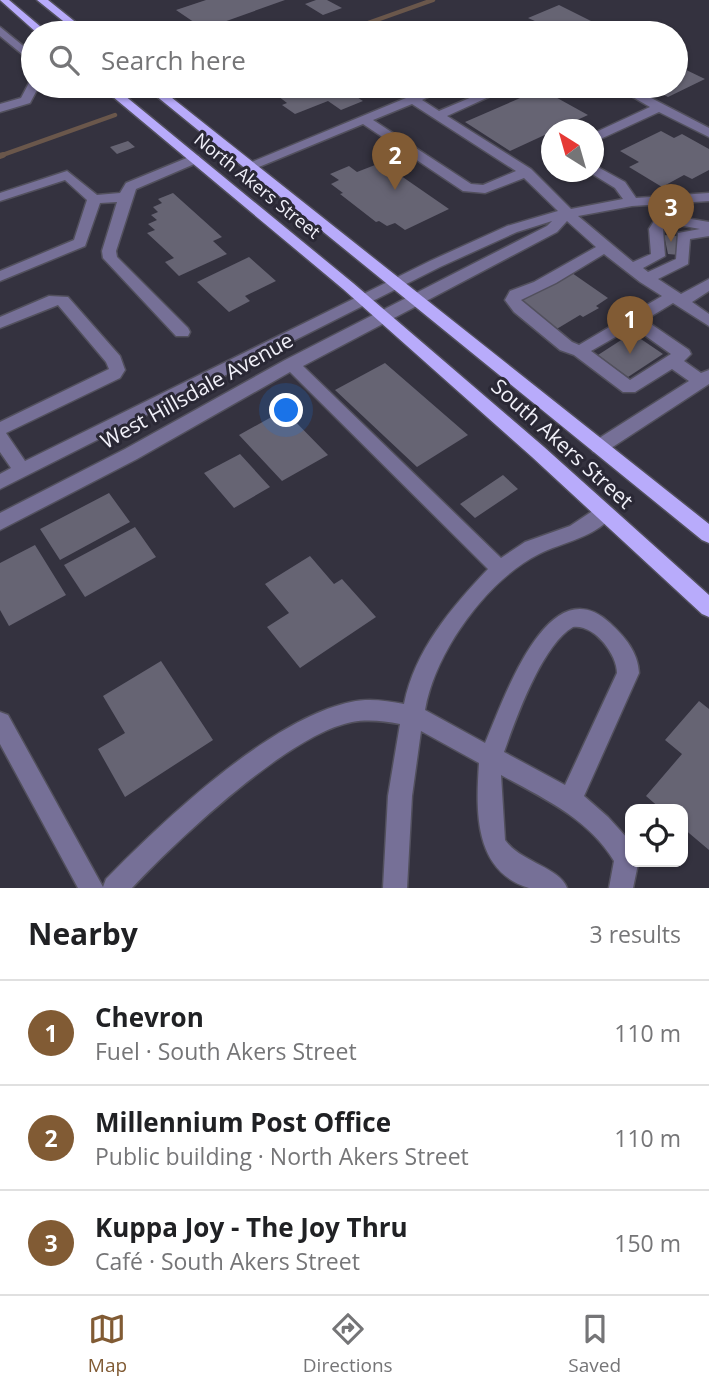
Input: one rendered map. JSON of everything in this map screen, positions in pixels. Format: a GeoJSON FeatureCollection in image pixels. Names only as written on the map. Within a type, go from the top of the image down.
{"type":"FeatureCollection","features":[{"type":"Feature","properties":{"kind":"main road"},"geometry":{"type":"LineString","coordinates":[[3,0],[28,21]]}},
{"type":"Feature","properties":{"kind":"main road"},"geometry":{"type":"LineString","coordinates":[[42,0],[69,21]]}},
{"type":"Feature","properties":{"kind":"main road","name":"North Akers Street"},"geometry":{"type":"LineString","coordinates":[[120,98],[383,316]]}},
{"type":"Feature","properties":{"kind":"main road","name":"North Akers Street"},"geometry":{"type":"LineString","coordinates":[[165,98],[397,284]]}},
{"type":"Feature","properties":{"kind":"main road","name":"South Akers Street"},"geometry":{"type":"LineString","coordinates":[[397,284],[709,535]]}},
{"type":"Feature","properties":{"kind":"main road","name":"South Akers Street"},"geometry":{"type":"LineString","coordinates":[[383,316],[709,608]]}},
{"type":"Feature","properties":{"kind":"street"},"geometry":{"type":"LineString","coordinates":[[0,30],[5,40],[21,51]]}},
{"type":"Feature","properties":{"kind":"street"},"geometry":{"type":"LineString","coordinates":[[0,108],[27,98]]}},
{"type":"Feature","properties":{"kind":"street"},"geometry":{"type":"LineString","coordinates":[[439,115],[479,98]]}},
{"type":"Feature","properties":{"kind":"street"},"geometry":{"type":"LineString","coordinates":[[642,98],[709,133]]}},
{"type":"Feature","properties":{"kind":"street"},"geometry":{"type":"LineString","coordinates":[[249,166],[413,99],[526,172],[606,248],[645,279],[709,321]]}},
{"type":"Feature","properties":{"kind":"street"},"geometry":{"type":"LineString","coordinates":[[604,133],[659,107]]}},
{"type":"Feature","properties":{"kind":"street"},"geometry":{"type":"LineString","coordinates":[[364,119],[468,188],[485,189],[526,172]]}},
{"type":"Feature","properties":{"kind":"street"},"geometry":{"type":"LineString","coordinates":[[182,332],[110,258],[110,251],[125,197],[131,186],[194,159]]}},
{"type":"Feature","properties":{"kind":"street"},"geometry":{"type":"LineString","coordinates":[[0,197],[67,174],[94,199],[125,197]]}},
{"type":"Feature","properties":{"kind":"street"},"geometry":{"type":"LineString","coordinates":[[604,176],[620,185],[632,202]]}},
{"type":"Feature","properties":{"kind":"street"},"geometry":{"type":"LineString","coordinates":[[0,276],[80,243],[94,199]]}},
{"type":"Feature","properties":{"kind":"street","name":"West Hillsdale Avenue"},"geometry":{"type":"LineString","coordinates":[[0,482],[512,229],[539,219],[632,202],[707,201]]}},
{"type":"Feature","properties":{"kind":"street","name":"West Hillsdale Avenue"},"geometry":{"type":"LineString","coordinates":[[0,522],[131,454],[291,364],[552,229],[568,213]]}},
{"type":"Feature","properties":{"kind":"street"},"geometry":{"type":"LineString","coordinates":[[631,268],[658,256],[656,229],[659,224],[673,220],[709,226]]}},
{"type":"Feature","properties":{"kind":"street"},"geometry":{"type":"LineString","coordinates":[[645,279],[683,261],[683,236],[709,234]]}},
{"type":"Feature","properties":{"kind":"street"},"geometry":{"type":"LineString","coordinates":[[606,248],[584,257],[567,271],[530,291],[515,294],[513,300],[519,308],[566,346],[580,351],[629,388],[683,354],[634,320]]}},
{"type":"Feature","properties":{"kind":"street"},"geometry":{"type":"LineString","coordinates":[[580,351],[634,320],[709,284]]}},
{"type":"Feature","properties":{"kind":"street"},"geometry":{"type":"LineString","coordinates":[[0,323],[54,300],[63,301],[107,350],[117,370],[114,374],[0,429]]}},
{"type":"Feature","properties":{"kind":"street"},"geometry":{"type":"LineString","coordinates":[[672,361],[705,378]]}},
{"type":"Feature","properties":{"kind":"street"},"geometry":{"type":"LineString","coordinates":[[291,364],[500,569]]}},
{"type":"Feature","properties":{"kind":"street"},"geometry":{"type":"LineString","coordinates":[[598,446],[705,378]]}},
{"type":"Feature","properties":{"kind":"street"},"geometry":{"type":"LineString","coordinates":[[3,446],[22,471]]}},
{"type":"Feature","properties":{"kind":"street"},"geometry":{"type":"LineString","coordinates":[[395,888],[400,796],[418,688],[435,649],[468,604],[500,569],[532,548],[577,531],[604,513]]}},
{"type":"Feature","properties":{"kind":"street"},"geometry":{"type":"LineString","coordinates":[[555,888],[510,862],[494,844],[491,757],[543,643],[556,627],[579,616],[590,618],[625,653],[628,673],[570,800]]}},
{"type":"Feature","properties":{"kind":"street"},"geometry":{"type":"LineString","coordinates":[[115,888],[164,836],[271,751],[310,727],[351,712],[377,710],[414,716],[570,800],[590,817],[625,857],[627,872],[621,888]]}},
{"type":"Feature","properties":{"kind":"street"},"geometry":{"type":"LineString","coordinates":[[0,722],[91,888]]}},
{"type":"Feature","properties":{"kind":"building"},"geometry":{"type":"Polygon","coordinates":[[[206,0],[285,0],[226,21],[192,21],[176,10],[206,0]]]}},
{"type":"Feature","properties":{"kind":"building"},"geometry":{"type":"Polygon","coordinates":[[[327,0],[342,8],[323,15],[305,4],[327,0]]]}},
{"type":"Feature","properties":{"kind":"building"},"geometry":{"type":"Polygon","coordinates":[[[559,5],[591,21],[535,21],[528,18],[559,5]]]}},
{"type":"Feature","properties":{"kind":"building"},"geometry":{"type":"Polygon","coordinates":[[[688,71],[705,79],[688,87],[688,71]]]}},
{"type":"Feature","properties":{"kind":"building"},"geometry":{"type":"Polygon","coordinates":[[[281,98],[358,98],[363,101],[341,110],[328,101],[295,114],[282,105],[287,103],[281,98]]]}},
{"type":"Feature","properties":{"kind":"building"},"geometry":{"type":"Polygon","coordinates":[[[520,98],[557,98],[588,115],[579,119],[541,119],[541,137],[510,151],[465,122],[520,98]]]}},
{"type":"Feature","properties":{"kind":"building"},"geometry":{"type":"Polygon","coordinates":[[[661,131],[674,138],[682,134],[709,149],[709,170],[692,179],[684,175],[662,187],[629,167],[639,162],[620,151],[661,131]]]}},
{"type":"Feature","properties":{"kind":"building"},"geometry":{"type":"Polygon","coordinates":[[[128,141],[135,147],[117,154],[110,147],[128,141]]]}},
{"type":"Feature","properties":{"kind":"building"},"geometry":{"type":"Polygon","coordinates":[[[375,165],[387,174],[394,171],[449,209],[405,230],[395,223],[387,226],[376,222],[340,194],[343,193],[331,184],[339,180],[330,174],[349,166],[357,172],[375,165]]]}},
{"type":"Feature","properties":{"kind":"building"},"geometry":{"type":"Polygon","coordinates":[[[173,193],[222,237],[213,241],[227,254],[179,276],[165,262],[174,258],[147,233],[155,230],[148,224],[157,220],[151,215],[158,212],[153,207],[162,203],[158,199],[173,193]]]}},
{"type":"Feature","properties":{"kind":"building"},"geometry":{"type":"Polygon","coordinates":[[[664,235],[677,236],[679,255],[668,254],[664,235]]]}},
{"type":"Feature","properties":{"kind":"building"},"geometry":{"type":"Polygon","coordinates":[[[249,257],[276,281],[245,296],[250,301],[229,312],[197,282],[249,257]]]}},
{"type":"Feature","properties":{"kind":"building"},"geometry":{"type":"Polygon","coordinates":[[[572,273],[608,298],[596,306],[599,308],[583,317],[580,315],[555,330],[518,303],[572,273]]]}},
{"type":"Feature","properties":{"kind":"building"},"geometry":{"type":"Polygon","coordinates":[[[632,333],[663,354],[628,377],[598,355],[632,333]]]}},
{"type":"Feature","properties":{"kind":"building"},"geometry":{"type":"Polygon","coordinates":[[[385,363],[468,435],[417,467],[335,390],[385,363]]]}},
{"type":"Feature","properties":{"kind":"building"},"geometry":{"type":"Polygon","coordinates":[[[284,410],[328,455],[282,481],[239,435],[284,410]]]}},
{"type":"Feature","properties":{"kind":"building"},"geometry":{"type":"Polygon","coordinates":[[[240,454],[270,487],[234,508],[204,473],[240,454]]]}},
{"type":"Feature","properties":{"kind":"building"},"geometry":{"type":"Polygon","coordinates":[[[503,475],[518,489],[475,518],[460,504],[503,475]]]}},
{"type":"Feature","properties":{"kind":"building"},"geometry":{"type":"Polygon","coordinates":[[[109,493],[130,522],[60,560],[40,529],[109,493]]]}},
{"type":"Feature","properties":{"kind":"building"},"geometry":{"type":"Polygon","coordinates":[[[135,527],[156,557],[85,597],[64,565],[135,527]]]}},
{"type":"Feature","properties":{"kind":"building"},"geometry":{"type":"Polygon","coordinates":[[[35,545],[66,595],[9,626],[0,610],[0,563],[35,545]]]}},
{"type":"Feature","properties":{"kind":"building"},"geometry":{"type":"Polygon","coordinates":[[[310,556],[334,584],[342,579],[376,617],[300,668],[267,627],[289,613],[265,584],[310,556]]]}},
{"type":"Feature","properties":{"kind":"building"},"geometry":{"type":"Polygon","coordinates":[[[161,661],[213,740],[125,797],[98,749],[125,733],[103,696],[161,661]]]}},
{"type":"Feature","properties":{"kind":"building"},"geometry":{"type":"Polygon","coordinates":[[[699,701],[709,709],[709,850],[688,832],[688,804],[655,804],[646,796],[682,754],[665,740],[699,701]]]}},
{"type":"Feature","properties":{"kind":"waterway"},"geometry":{"type":"LineString","coordinates":[[374,21],[433,0]]}},
{"type":"Feature","properties":{"kind":"waterway"},"geometry":{"type":"LineString","coordinates":[[3,155],[0,156],[115,115]]}},
{"type":"Feature","properties":{"kind":"place","name":"Millennium Post Office"},"geometry":{"type":"Point","coordinates":[395,190]}},
{"type":"Feature","properties":{"kind":"place","name":"Kuppa Joy - The Joy Thru"},"geometry":{"type":"Point","coordinates":[671,242]}},
{"type":"Feature","properties":{"kind":"place","name":"Chevron"},"geometry":{"type":"Point","coordinates":[630,354]}}]}
